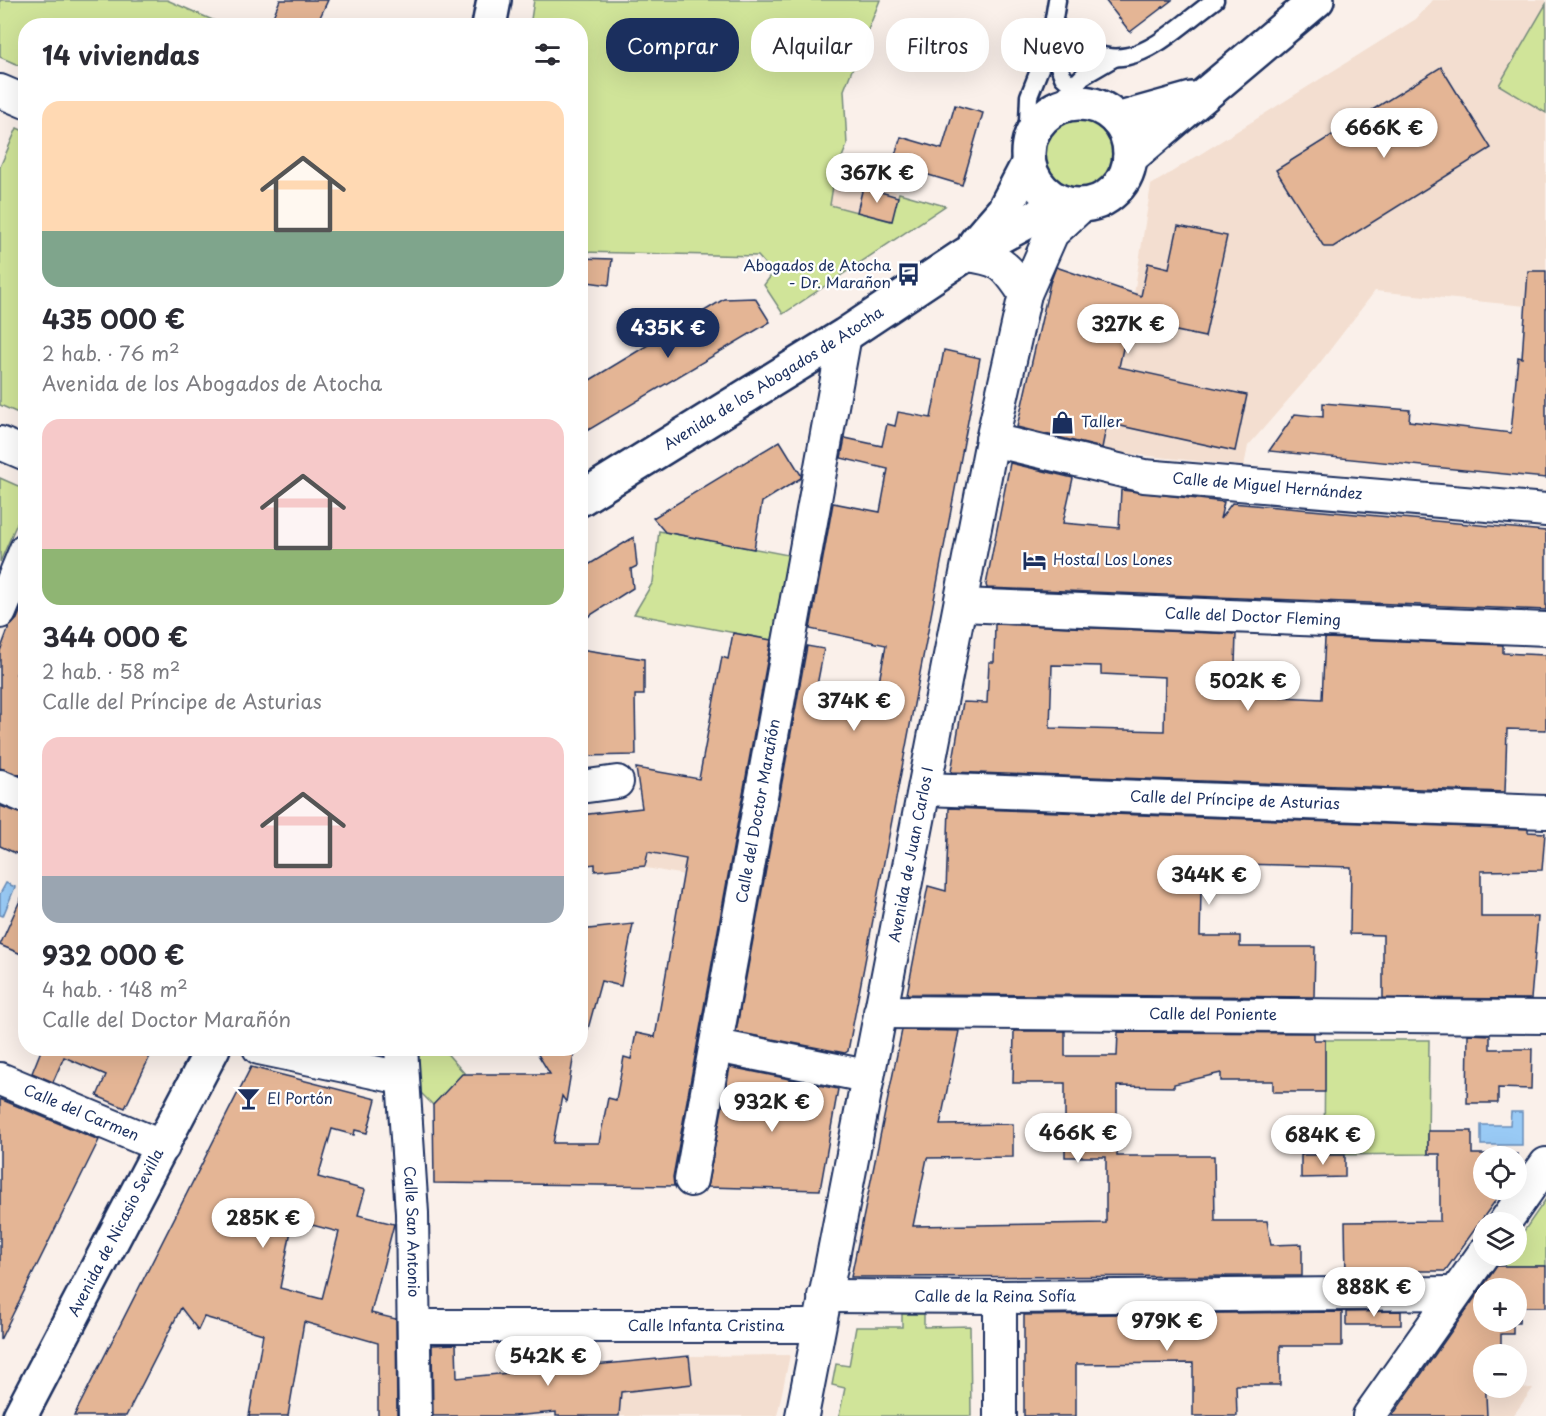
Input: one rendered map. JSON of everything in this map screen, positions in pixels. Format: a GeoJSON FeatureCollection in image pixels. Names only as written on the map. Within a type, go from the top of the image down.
{"type":"FeatureCollection","features":[{"type":"Feature","properties":{"kind":"main road"},"geometry":{"type":"LineString","coordinates":[[491,18],[494,0]]}},
{"type":"Feature","properties":{"kind":"main road"},"geometry":{"type":"LineString","coordinates":[[1130,158],[1317,0]]}},
{"type":"Feature","properties":{"kind":"main road"},"geometry":{"type":"LineString","coordinates":[[1084,106],[1125,132],[1130,158],[1123,181],[1115,191],[1105,198],[1071,204],[1040,188],[1028,156],[1031,133],[1040,120],[1084,106],[1202,96]]}},
{"type":"Feature","properties":{"kind":"main road","name":"Avenida de los Abogados de Atocha"},"geometry":{"type":"LineString","coordinates":[[965,255],[1004,210],[1028,156]]}},
{"type":"Feature","properties":{"kind":"main road","name":"Avenida de los Abogados de Atocha"},"geometry":{"type":"LineString","coordinates":[[588,494],[845,335],[965,255],[1071,204]]}},
{"type":"Feature","properties":{"kind":"main road","name":"Avenida de Nicasio Sevilla"},"geometry":{"type":"LineString","coordinates":[[20,1416],[209,1056]]}},
{"type":"Feature","properties":{"kind":"street"},"geometry":{"type":"LineString","coordinates":[[0,91],[18,99]]}},
{"type":"Feature","properties":{"kind":"street","name":"Avenida de Juan Carlos I"},"geometry":{"type":"LineString","coordinates":[[802,1416],[817,1326],[925,789],[992,440],[1025,294],[1052,233],[1071,204]]}},
{"type":"Feature","properties":{"kind":"street"},"geometry":{"type":"LineString","coordinates":[[965,255],[986,257],[1000,262],[1025,294]]}},
{"type":"Feature","properties":{"kind":"street","name":"Calle del Doctor Marañón"},"geometry":{"type":"LineString","coordinates":[[691,1180],[845,335]]}},
{"type":"Feature","properties":{"kind":"street","name":"Calle de Miguel Hernández"},"geometry":{"type":"LineString","coordinates":[[992,440],[1144,476],[1546,510]]}},
{"type":"Feature","properties":{"kind":"street"},"geometry":{"type":"LineString","coordinates":[[0,443],[18,451]]}},
{"type":"Feature","properties":{"kind":"street"},"geometry":{"type":"LineString","coordinates":[[0,612],[18,568]]}},
{"type":"Feature","properties":{"kind":"street","name":"Calle del Doctor Fleming"},"geometry":{"type":"LineString","coordinates":[[961,605],[1546,629]]}},
{"type":"Feature","properties":{"kind":"street"},"geometry":{"type":"LineString","coordinates":[[588,786],[617,783]]}},
{"type":"Feature","properties":{"kind":"street"},"geometry":{"type":"LineString","coordinates":[[0,786],[18,794]]}},
{"type":"Feature","properties":{"kind":"street","name":"Calle del Príncipe de Asturias"},"geometry":{"type":"LineString","coordinates":[[925,789],[1546,812]]}},
{"type":"Feature","properties":{"kind":"street","name":"Calle del Poniente"},"geometry":{"type":"LineString","coordinates":[[880,1012],[1546,1017]]}},
{"type":"Feature","properties":{"kind":"street"},"geometry":{"type":"LineString","coordinates":[[717,1046],[866,1076]]}},
{"type":"Feature","properties":{"kind":"street"},"geometry":{"type":"LineString","coordinates":[[335,1056],[401,1063]]}},
{"type":"Feature","properties":{"kind":"street","name":"Calle San Antonio"},"geometry":{"type":"LineString","coordinates":[[401,1063],[412,1213],[415,1416]]}},
{"type":"Feature","properties":{"kind":"street","name":"Calle del Carmen"},"geometry":{"type":"LineString","coordinates":[[0,1079],[163,1147]]}},
{"type":"Feature","properties":{"kind":"street"},"geometry":{"type":"LineString","coordinates":[[1512,1212],[1546,1164]]}},
{"type":"Feature","properties":{"kind":"street"},"geometry":{"type":"LineString","coordinates":[[1369,1416],[1474,1266]]}},
{"type":"Feature","properties":{"kind":"street","name":"Calle de la Reina Sofía"},"geometry":{"type":"LineString","coordinates":[[824,1296],[1000,1297],[1455,1293]]}},
{"type":"Feature","properties":{"kind":"street"},"geometry":{"type":"LineString","coordinates":[[1000,1297],[1000,1416]]}},
{"type":"Feature","properties":{"kind":"street","name":"Calle Infanta Cristina"},"geometry":{"type":"LineString","coordinates":[[415,1326],[817,1326]]}},
{"type":"Feature","properties":{"kind":"lane"},"geometry":{"type":"LineString","coordinates":[[1056,18],[1057,0]]}},
{"type":"Feature","properties":{"kind":"lane"},"geometry":{"type":"LineString","coordinates":[[1106,54],[1121,59],[1143,52],[1215,0]]}},
{"type":"Feature","properties":{"kind":"lane"},"geometry":{"type":"LineString","coordinates":[[1084,106],[1083,76],[1114,58]]}},
{"type":"Feature","properties":{"kind":"lane"},"geometry":{"type":"LineString","coordinates":[[1028,156],[1029,96],[1039,72]]}},
{"type":"Feature","properties":{"kind":"lane"},"geometry":{"type":"LineString","coordinates":[[1059,72],[1084,106]]}},
{"type":"Feature","properties":{"kind":"shaded area"},"geometry":{"type":"Polygon","coordinates":[[[1433,0],[1546,0],[1546,308],[1375,291],[1316,368],[1248,446],[1244,466],[1101,451],[1134,294],[1151,185],[1416,19],[1433,0]]]}},
{"type":"Feature","properties":{"kind":"shaded area"},"geometry":{"type":"Polygon","coordinates":[[[835,174],[899,193],[892,221],[830,205],[835,174]]]}},
{"type":"Feature","properties":{"kind":"shaded area"},"geometry":{"type":"Polygon","coordinates":[[[646,826],[736,840],[728,883],[641,867],[646,826]]]}},
{"type":"Feature","properties":{"kind":"shaded area"},"geometry":{"type":"Polygon","coordinates":[[[790,1355],[777,1416],[556,1416],[549,1370],[689,1356],[790,1355]]]}},
{"type":"Feature","properties":{"kind":"shaded area"},"geometry":{"type":"Polygon","coordinates":[[[1473,1388],[1473,1398],[1526,1398],[1513,1416],[1391,1416],[1410,1389],[1473,1388]]]}},
{"type":"Feature","properties":{"kind":"shaded area"},"geometry":{"type":"Polygon","coordinates":[[[1527,1388],[1533,1388],[1527,1396],[1527,1388]]]}},
{"type":"Feature","properties":{"kind":"green space"},"geometry":{"type":"Polygon","coordinates":[[[0,0],[167,0],[208,18],[18,18],[18,65],[0,57],[0,0]]]}},
{"type":"Feature","properties":{"kind":"green space"},"geometry":{"type":"Polygon","coordinates":[[[534,0],[880,0],[873,18],[751,18],[751,72],[851,72],[844,90],[847,145],[835,174],[830,205],[891,221],[899,193],[945,206],[783,314],[764,285],[773,273],[758,256],[588,252],[588,18],[531,18],[534,0]]]}},
{"type":"Feature","properties":{"kind":"green space"},"geometry":{"type":"Polygon","coordinates":[[[1546,4],[1546,113],[1499,85],[1546,4]]]}},
{"type":"Feature","properties":{"kind":"green space"},"geometry":{"type":"Polygon","coordinates":[[[1078,115],[1093,118],[1105,126],[1113,138],[1116,153],[1113,168],[1105,180],[1093,188],[1078,191],[1063,188],[1051,180],[1043,168],[1040,153],[1043,138],[1051,126],[1063,118],[1078,115]]]}},
{"type":"Feature","properties":{"kind":"green space"},"geometry":{"type":"Polygon","coordinates":[[[18,128],[18,413],[0,405],[0,167],[18,128]]]}},
{"type":"Feature","properties":{"kind":"green space"},"geometry":{"type":"Polygon","coordinates":[[[0,478],[18,486],[18,521],[0,562],[0,478]]]}},
{"type":"Feature","properties":{"kind":"green space"},"geometry":{"type":"Polygon","coordinates":[[[659,531],[788,555],[772,640],[634,614],[653,582],[659,531]]]}},
{"type":"Feature","properties":{"kind":"green space"},"geometry":{"type":"Polygon","coordinates":[[[1325,1040],[1429,1040],[1428,1154],[1324,1155],[1325,1040]]]}},
{"type":"Feature","properties":{"kind":"green space"},"geometry":{"type":"Polygon","coordinates":[[[414,1056],[449,1056],[465,1074],[433,1105],[417,1089],[414,1056]]]}},
{"type":"Feature","properties":{"kind":"green space"},"geometry":{"type":"Polygon","coordinates":[[[1546,1199],[1546,1266],[1527,1266],[1527,1227],[1546,1199]]]}},
{"type":"Feature","properties":{"kind":"green space"},"geometry":{"type":"Polygon","coordinates":[[[902,1314],[924,1314],[924,1327],[970,1326],[971,1416],[839,1416],[845,1388],[832,1385],[836,1364],[849,1366],[856,1327],[902,1327],[902,1314]]]}},
{"type":"Feature","properties":{"kind":"water"},"geometry":{"type":"Polygon","coordinates":[[[6,883],[15,887],[3,916],[0,915],[0,894],[6,883]]]}},
{"type":"Feature","properties":{"kind":"water"},"geometry":{"type":"Polygon","coordinates":[[[1511,1112],[1522,1112],[1522,1145],[1481,1145],[1481,1125],[1510,1125],[1511,1112]]]}},
{"type":"Feature","properties":{"kind":"building"},"geometry":{"type":"Polygon","coordinates":[[[280,0],[328,0],[320,18],[272,18],[280,0]]]}},
{"type":"Feature","properties":{"kind":"building"},"geometry":{"type":"Polygon","coordinates":[[[1105,0],[1172,0],[1130,32],[1105,0]]]}},
{"type":"Feature","properties":{"kind":"building"},"geometry":{"type":"Polygon","coordinates":[[[1441,67],[1491,148],[1333,247],[1324,247],[1276,170],[1441,67]]]}},
{"type":"Feature","properties":{"kind":"building"},"geometry":{"type":"Polygon","coordinates":[[[955,105],[983,113],[962,185],[892,164],[901,137],[942,149],[955,105]]]}},
{"type":"Feature","properties":{"kind":"building"},"geometry":{"type":"Polygon","coordinates":[[[863,187],[898,197],[892,221],[857,212],[863,187]]]}},
{"type":"Feature","properties":{"kind":"building"},"geometry":{"type":"Polygon","coordinates":[[[1178,226],[1227,236],[1205,337],[1129,321],[1119,367],[1247,395],[1235,451],[1107,423],[1102,448],[1017,427],[1050,283],[1056,267],[1141,296],[1148,263],[1169,268],[1178,226]]]}},
{"type":"Feature","properties":{"kind":"building"},"geometry":{"type":"Polygon","coordinates":[[[588,258],[612,259],[609,285],[588,282],[588,258]]]}},
{"type":"Feature","properties":{"kind":"building"},"geometry":{"type":"Polygon","coordinates":[[[1528,271],[1546,271],[1546,478],[1269,451],[1295,414],[1323,417],[1323,403],[1410,410],[1409,421],[1511,433],[1518,357],[1522,358],[1528,271]]]}},
{"type":"Feature","properties":{"kind":"building"},"geometry":{"type":"Polygon","coordinates":[[[755,298],[770,322],[588,430],[588,381],[724,299],[755,298]]]}},
{"type":"Feature","properties":{"kind":"building"},"geometry":{"type":"Polygon","coordinates":[[[944,350],[980,358],[848,1051],[845,1053],[736,1032],[807,646],[824,649],[813,706],[872,718],[886,645],[810,629],[833,503],[880,512],[888,469],[841,458],[845,438],[882,446],[887,424],[895,426],[898,412],[931,418],[944,350]]]}},
{"type":"Feature","properties":{"kind":"building"},"geometry":{"type":"Polygon","coordinates":[[[780,441],[801,478],[762,502],[754,549],[665,532],[653,518],[780,441]]]}},
{"type":"Feature","properties":{"kind":"building"},"geometry":{"type":"Polygon","coordinates":[[[1010,463],[1073,478],[1063,523],[1119,528],[1121,490],[1224,502],[1220,519],[1232,503],[1546,531],[1546,610],[987,588],[1010,463]]]}},
{"type":"Feature","properties":{"kind":"building"},"geometry":{"type":"Polygon","coordinates":[[[634,537],[637,566],[631,569],[633,588],[588,617],[588,565],[634,537]]]}},
{"type":"Feature","properties":{"kind":"building"},"geometry":{"type":"Polygon","coordinates":[[[18,617],[18,670],[16,674],[18,675],[18,774],[0,768],[0,651],[9,627],[18,617]]]}},
{"type":"Feature","properties":{"kind":"building"},"geometry":{"type":"Polygon","coordinates":[[[995,624],[1236,634],[1234,695],[1322,699],[1325,638],[1503,645],[1503,653],[1546,655],[1546,730],[1507,729],[1505,792],[951,772],[963,702],[987,703],[989,662],[994,662],[995,624]],[[1052,665],[1050,728],[1164,731],[1165,677],[1101,674],[1101,666],[1052,665]]]}},
{"type":"Feature","properties":{"kind":"building"},"geometry":{"type":"Polygon","coordinates":[[[733,633],[771,640],[673,1177],[674,1186],[434,1183],[433,1105],[462,1074],[550,1074],[539,1056],[574,1056],[566,1102],[562,1096],[553,1143],[599,1143],[608,1098],[616,1100],[624,1057],[631,1059],[636,1033],[655,1037],[686,859],[648,852],[645,866],[595,871],[595,864],[588,865],[588,814],[642,808],[636,768],[699,779],[722,657],[728,659],[733,633]]]}},
{"type":"Feature","properties":{"kind":"building"},"geometry":{"type":"Polygon","coordinates":[[[588,650],[644,659],[644,695],[635,695],[636,755],[588,756],[588,650]]]}},
{"type":"Feature","properties":{"kind":"building"},"geometry":{"type":"Polygon","coordinates":[[[0,806],[18,812],[18,854],[0,846],[0,806]]]}},
{"type":"Feature","properties":{"kind":"building"},"geometry":{"type":"Polygon","coordinates":[[[949,808],[1528,829],[1528,832],[1545,833],[1542,870],[1481,871],[1481,917],[1538,917],[1531,999],[1383,998],[1383,935],[1350,934],[1351,867],[1240,864],[1240,890],[1201,890],[1200,936],[1240,936],[1240,947],[1315,947],[1314,997],[907,994],[928,886],[946,891],[949,808]]]}},
{"type":"Feature","properties":{"kind":"building"},"geometry":{"type":"Polygon","coordinates":[[[18,905],[18,953],[0,945],[18,905]]]}},
{"type":"Feature","properties":{"kind":"building"},"geometry":{"type":"Polygon","coordinates":[[[633,924],[621,986],[601,981],[588,1029],[588,929],[633,924]]]}},
{"type":"Feature","properties":{"kind":"building"},"geometry":{"type":"Polygon","coordinates":[[[902,1030],[959,1031],[940,1125],[1013,1124],[1013,1157],[927,1158],[913,1226],[1106,1223],[1106,1157],[1065,1157],[1065,1083],[1013,1083],[1014,1031],[1065,1031],[1065,1056],[1117,1056],[1118,1032],[1314,1033],[1314,1040],[1325,1040],[1325,1092],[1273,1092],[1273,1081],[1221,1081],[1221,1073],[1174,1084],[1174,1087],[1117,1086],[1117,1156],[1214,1156],[1215,1221],[1267,1221],[1271,1245],[1302,1244],[1302,1276],[851,1277],[902,1030]]]}},
{"type":"Feature","properties":{"kind":"building"},"geometry":{"type":"Polygon","coordinates":[[[1468,1034],[1490,1035],[1490,1049],[1532,1049],[1531,1089],[1498,1088],[1498,1103],[1467,1103],[1468,1034]]]}},
{"type":"Feature","properties":{"kind":"building"},"geometry":{"type":"Polygon","coordinates":[[[39,1056],[150,1056],[125,1108],[97,1096],[106,1075],[64,1057],[53,1082],[32,1073],[39,1056]]]}},
{"type":"Feature","properties":{"kind":"building"},"geometry":{"type":"Polygon","coordinates":[[[251,1067],[376,1099],[367,1133],[355,1130],[354,1135],[332,1129],[318,1177],[365,1190],[358,1215],[394,1224],[371,1313],[396,1319],[397,1416],[378,1416],[378,1343],[304,1322],[288,1416],[249,1416],[263,1334],[204,1317],[198,1330],[181,1308],[126,1416],[74,1416],[251,1067]],[[293,1220],[280,1288],[322,1299],[339,1232],[293,1220]]]}},
{"type":"Feature","properties":{"kind":"building"},"geometry":{"type":"Polygon","coordinates":[[[730,1067],[838,1089],[820,1190],[707,1187],[730,1067]]]}},
{"type":"Feature","properties":{"kind":"building"},"geometry":{"type":"Polygon","coordinates":[[[0,1099],[99,1140],[0,1340],[0,1099]]]}},
{"type":"Feature","properties":{"kind":"building"},"geometry":{"type":"Polygon","coordinates":[[[1428,1131],[1472,1131],[1473,1200],[1496,1200],[1487,1212],[1473,1212],[1473,1232],[1445,1271],[1401,1271],[1401,1275],[1346,1276],[1345,1222],[1440,1221],[1440,1154],[1428,1154],[1428,1131]]]}},
{"type":"Feature","properties":{"kind":"building"},"geometry":{"type":"Polygon","coordinates":[[[1301,1155],[1345,1155],[1345,1177],[1301,1178],[1301,1155]]]}},
{"type":"Feature","properties":{"kind":"building"},"geometry":{"type":"Polygon","coordinates":[[[1497,1266],[1546,1266],[1546,1307],[1527,1307],[1527,1278],[1489,1278],[1497,1266]]]}},
{"type":"Feature","properties":{"kind":"building"},"geometry":{"type":"Polygon","coordinates":[[[1473,1300],[1473,1332],[1513,1332],[1513,1334],[1501,1334],[1501,1344],[1473,1344],[1473,1398],[1486,1398],[1487,1416],[1392,1416],[1473,1300]]]}},
{"type":"Feature","properties":{"kind":"building"},"geometry":{"type":"Polygon","coordinates":[[[1401,1311],[1401,1325],[1346,1325],[1346,1312],[1401,1311]]]}},
{"type":"Feature","properties":{"kind":"building"},"geometry":{"type":"Polygon","coordinates":[[[1342,1312],[1342,1346],[1280,1346],[1280,1385],[1236,1385],[1237,1416],[1193,1416],[1193,1363],[1076,1364],[1076,1416],[1024,1416],[1024,1315],[1342,1312]]]}},
{"type":"Feature","properties":{"kind":"building"},"geometry":{"type":"Polygon","coordinates":[[[456,1344],[457,1378],[689,1356],[692,1384],[621,1392],[619,1416],[556,1416],[556,1412],[513,1416],[433,1416],[432,1345],[456,1344]]]}},
{"type":"Feature","properties":{"kind":"place","name":"Abogados de Atocha - Dr. Marañon"},"geometry":{"type":"Point","coordinates":[909,275]}},
{"type":"Feature","properties":{"kind":"place","name":"Taller"},"geometry":{"type":"Point","coordinates":[1063,422]}},
{"type":"Feature","properties":{"kind":"place","name":"Hostal Los Lones"},"geometry":{"type":"Point","coordinates":[1035,560]}},
{"type":"Feature","properties":{"kind":"place","name":"El Portón"},"geometry":{"type":"Point","coordinates":[249,1099]}}]}
